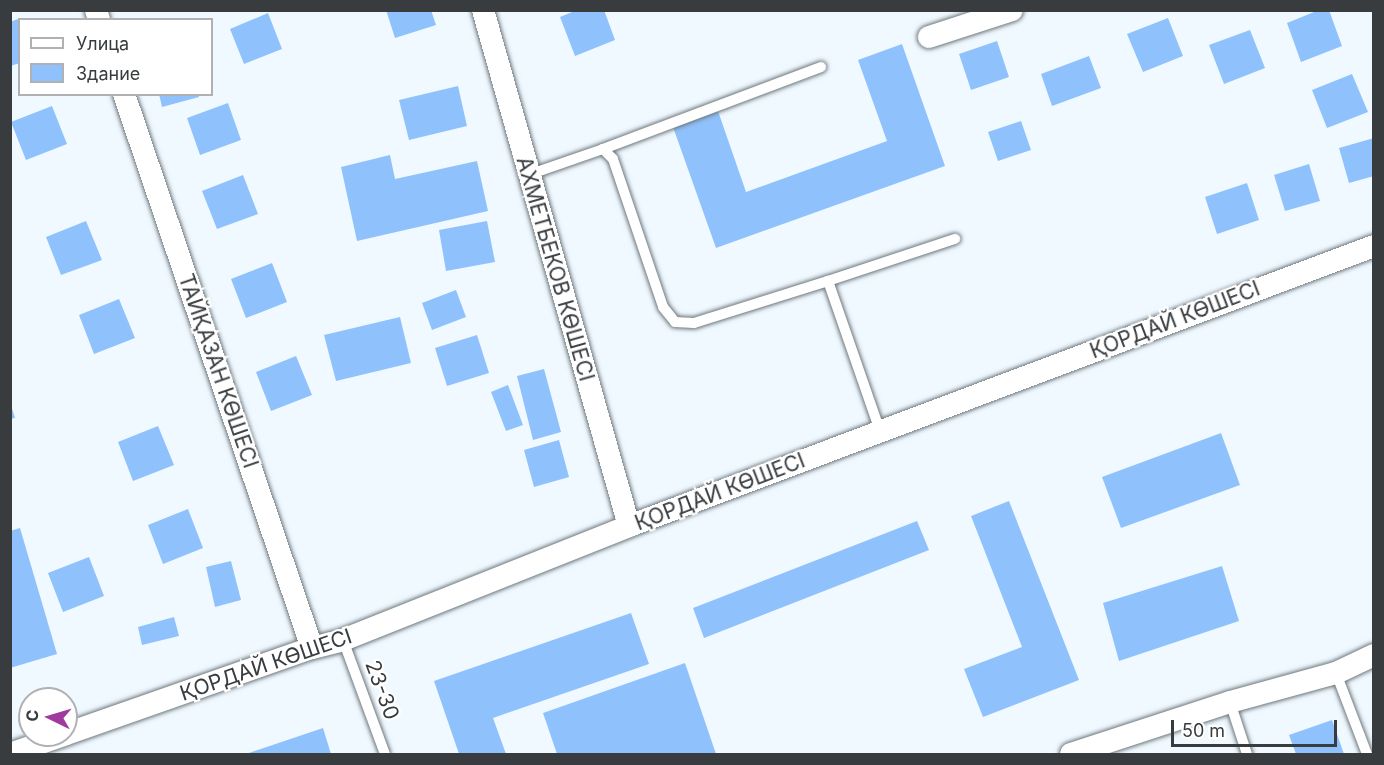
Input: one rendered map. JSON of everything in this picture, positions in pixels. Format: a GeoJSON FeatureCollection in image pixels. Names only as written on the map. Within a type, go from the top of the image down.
{"type":"FeatureCollection","features":[{"type":"Feature","properties":{"kind":"street","name":"АХМЕТБЕКОВ КӨШЕСІ"},"geometry":{"type":"LineString","coordinates":[[483,10],[629,526]]}},
{"type":"Feature","properties":{"kind":"street"},"geometry":{"type":"LineString","coordinates":[[929,37],[1012,10]]}},
{"type":"Feature","properties":{"kind":"street","name":"ТАЙҚАЗАН КӨШЕСІ"},"geometry":{"type":"LineString","coordinates":[[125,96],[312,648]]}},
{"type":"Feature","properties":{"kind":"street","name":"ҚОРДАЙ КӨШЕСІ"},"geometry":{"type":"LineString","coordinates":[[78,730],[312,648],[343,640],[629,526],[1374,246]]}},
{"type":"Feature","properties":{"kind":"street"},"geometry":{"type":"LineString","coordinates":[[1085,752],[1230,702],[1336,673],[1374,655]]}},
{"type":"Feature","properties":{"kind":"street","name":"ҚОРДАЙ КӨШЕСІ"},"geometry":{"type":"LineString","coordinates":[[10,754],[30,747]]}},
{"type":"Feature","properties":{"kind":"lane"},"geometry":{"type":"LineString","coordinates":[[528,175],[820,67]]}},
{"type":"Feature","properties":{"kind":"lane"},"geometry":{"type":"LineString","coordinates":[[603,149],[613,159],[663,307],[675,322],[694,323],[955,239]]}},
{"type":"Feature","properties":{"kind":"lane"},"geometry":{"type":"LineString","coordinates":[[828,281],[880,431]]}},
{"type":"Feature","properties":{"kind":"lane","name":"23-30"},"geometry":{"type":"LineString","coordinates":[[343,640],[385,754]]}},
{"type":"Feature","properties":{"kind":"lane"},"geometry":{"type":"LineString","coordinates":[[1336,673],[1367,754]]}},
{"type":"Feature","properties":{"kind":"lane"},"geometry":{"type":"LineString","coordinates":[[1230,702],[1247,754]]}},
{"type":"Feature","properties":{"kind":"building"},"geometry":{"type":"Polygon","coordinates":[[[386,10],[431,10],[436,25],[395,38],[386,10]]]}},
{"type":"Feature","properties":{"kind":"building"},"geometry":{"type":"Polygon","coordinates":[[[577,10],[604,10],[615,40],[575,56],[560,17],[577,10]]]}},
{"type":"Feature","properties":{"kind":"building"},"geometry":{"type":"Polygon","coordinates":[[[1319,10],[1329,10],[1342,46],[1301,62],[1287,23],[1319,10]]]}},
{"type":"Feature","properties":{"kind":"building"},"geometry":{"type":"Polygon","coordinates":[[[268,13],[282,49],[244,64],[230,29],[268,13]]]}},
{"type":"Feature","properties":{"kind":"building"},"geometry":{"type":"Polygon","coordinates":[[[1168,18],[1183,56],[1143,72],[1127,34],[1168,18]]]}},
{"type":"Feature","properties":{"kind":"building"},"geometry":{"type":"Polygon","coordinates":[[[18,19],[18,64],[10,66],[10,22],[18,19]]]}},
{"type":"Feature","properties":{"kind":"building"},"geometry":{"type":"Polygon","coordinates":[[[1250,30],[1265,68],[1224,84],[1209,45],[1250,30]]]}},
{"type":"Feature","properties":{"kind":"building"},"geometry":{"type":"Polygon","coordinates":[[[997,41],[1009,77],[971,90],[959,54],[997,41]]]}},
{"type":"Feature","properties":{"kind":"building"},"geometry":{"type":"Polygon","coordinates":[[[902,44],[945,166],[716,248],[673,127],[718,111],[746,192],[887,141],[858,60],[902,44]]]}},
{"type":"Feature","properties":{"kind":"building"},"geometry":{"type":"Polygon","coordinates":[[[1089,56],[1101,88],[1052,106],[1041,74],[1089,56]]]}},
{"type":"Feature","properties":{"kind":"building"},"geometry":{"type":"Polygon","coordinates":[[[1352,74],[1368,112],[1327,128],[1312,90],[1352,74]]]}},
{"type":"Feature","properties":{"kind":"building"},"geometry":{"type":"Polygon","coordinates":[[[458,86],[467,126],[409,140],[399,100],[458,86]]]}},
{"type":"Feature","properties":{"kind":"building"},"geometry":{"type":"Polygon","coordinates":[[[159,96],[199,96],[199,97],[162,107],[159,96]]]}},
{"type":"Feature","properties":{"kind":"building"},"geometry":{"type":"Polygon","coordinates":[[[228,103],[241,140],[200,155],[187,118],[228,103]]]}},
{"type":"Feature","properties":{"kind":"building"},"geometry":{"type":"Polygon","coordinates":[[[52,106],[67,144],[26,160],[11,122],[52,106]]]}},
{"type":"Feature","properties":{"kind":"building"},"geometry":{"type":"Polygon","coordinates":[[[1021,121],[1031,150],[998,161],[988,132],[1021,121]]]}},
{"type":"Feature","properties":{"kind":"building"},"geometry":{"type":"Polygon","coordinates":[[[1374,138],[1374,176],[1349,183],[1339,148],[1374,138]]]}},
{"type":"Feature","properties":{"kind":"building"},"geometry":{"type":"Polygon","coordinates":[[[390,155],[395,179],[477,161],[488,211],[357,241],[341,167],[390,155]]]}},
{"type":"Feature","properties":{"kind":"building"},"geometry":{"type":"Polygon","coordinates":[[[1309,164],[1320,201],[1285,211],[1274,175],[1309,164]]]}},
{"type":"Feature","properties":{"kind":"building"},"geometry":{"type":"Polygon","coordinates":[[[243,175],[258,214],[217,229],[202,191],[243,175]]]}},
{"type":"Feature","properties":{"kind":"building"},"geometry":{"type":"Polygon","coordinates":[[[1247,183],[1259,220],[1217,234],[1205,197],[1247,183]]]}},
{"type":"Feature","properties":{"kind":"building"},"geometry":{"type":"Polygon","coordinates":[[[86,221],[102,260],[61,275],[46,237],[86,221]]]}},
{"type":"Feature","properties":{"kind":"building"},"geometry":{"type":"Polygon","coordinates":[[[487,221],[495,262],[446,271],[439,230],[487,221]]]}},
{"type":"Feature","properties":{"kind":"building"},"geometry":{"type":"Polygon","coordinates":[[[272,263],[287,302],[246,318],[231,279],[272,263]]]}},
{"type":"Feature","properties":{"kind":"building"},"geometry":{"type":"Polygon","coordinates":[[[456,290],[466,317],[432,330],[422,303],[456,290]]]}},
{"type":"Feature","properties":{"kind":"building"},"geometry":{"type":"Polygon","coordinates":[[[119,299],[135,338],[94,354],[79,315],[119,299]]]}},
{"type":"Feature","properties":{"kind":"building"},"geometry":{"type":"Polygon","coordinates":[[[400,317],[411,363],[336,381],[324,335],[400,317]]]}},
{"type":"Feature","properties":{"kind":"building"},"geometry":{"type":"Polygon","coordinates":[[[477,335],[489,373],[447,386],[435,348],[477,335]]]}},
{"type":"Feature","properties":{"kind":"building"},"geometry":{"type":"Polygon","coordinates":[[[296,356],[312,395],[271,411],[256,372],[296,356]]]}},
{"type":"Feature","properties":{"kind":"building"},"geometry":{"type":"Polygon","coordinates":[[[544,369],[561,432],[533,440],[517,376],[544,369]]]}},
{"type":"Feature","properties":{"kind":"building"},"geometry":{"type":"Polygon","coordinates":[[[508,385],[523,425],[506,431],[491,392],[508,385]]]}},
{"type":"Feature","properties":{"kind":"building"},"geometry":{"type":"Polygon","coordinates":[[[10,402],[15,418],[10,419],[10,402]]]}},
{"type":"Feature","properties":{"kind":"building"},"geometry":{"type":"Polygon","coordinates":[[[158,426],[174,465],[133,481],[118,442],[158,426]]]}},
{"type":"Feature","properties":{"kind":"building"},"geometry":{"type":"Polygon","coordinates":[[[1221,433],[1240,485],[1121,528],[1102,477],[1221,433]]]}},
{"type":"Feature","properties":{"kind":"building"},"geometry":{"type":"Polygon","coordinates":[[[559,440],[569,477],[534,487],[524,450],[559,440]]]}},
{"type":"Feature","properties":{"kind":"building"},"geometry":{"type":"Polygon","coordinates":[[[1009,501],[1079,680],[983,717],[964,669],[1022,647],[971,516],[1009,501]]]}},
{"type":"Feature","properties":{"kind":"building"},"geometry":{"type":"Polygon","coordinates":[[[188,509],[203,548],[163,564],[148,525],[188,509]]]}},
{"type":"Feature","properties":{"kind":"building"},"geometry":{"type":"Polygon","coordinates":[[[917,521],[929,550],[704,638],[693,608],[917,521]]]}},
{"type":"Feature","properties":{"kind":"building"},"geometry":{"type":"Polygon","coordinates":[[[20,528],[57,654],[10,668],[10,531],[20,528]]]}},
{"type":"Feature","properties":{"kind":"building"},"geometry":{"type":"Polygon","coordinates":[[[89,557],[104,596],[63,612],[48,573],[89,557]]]}},
{"type":"Feature","properties":{"kind":"building"},"geometry":{"type":"Polygon","coordinates":[[[231,561],[241,600],[215,607],[206,567],[231,561]]]}},
{"type":"Feature","properties":{"kind":"building"},"geometry":{"type":"Polygon","coordinates":[[[1222,566],[1239,621],[1119,661],[1103,603],[1222,566]]]}},
{"type":"Feature","properties":{"kind":"building"},"geometry":{"type":"Polygon","coordinates":[[[631,613],[649,664],[493,718],[506,754],[459,754],[434,681],[631,613]]]}},
{"type":"Feature","properties":{"kind":"building"},"geometry":{"type":"Polygon","coordinates":[[[174,617],[179,636],[142,645],[138,627],[174,617]]]}},
{"type":"Feature","properties":{"kind":"building"},"geometry":{"type":"Polygon","coordinates":[[[685,663],[716,754],[557,754],[543,713],[685,663]]]}},
{"type":"Feature","properties":{"kind":"building"},"geometry":{"type":"Polygon","coordinates":[[[1332,720],[1344,754],[1296,754],[1289,735],[1332,720]]]}},
{"type":"Feature","properties":{"kind":"building"},"geometry":{"type":"Polygon","coordinates":[[[323,728],[331,754],[246,754],[323,728]]]}}]}
